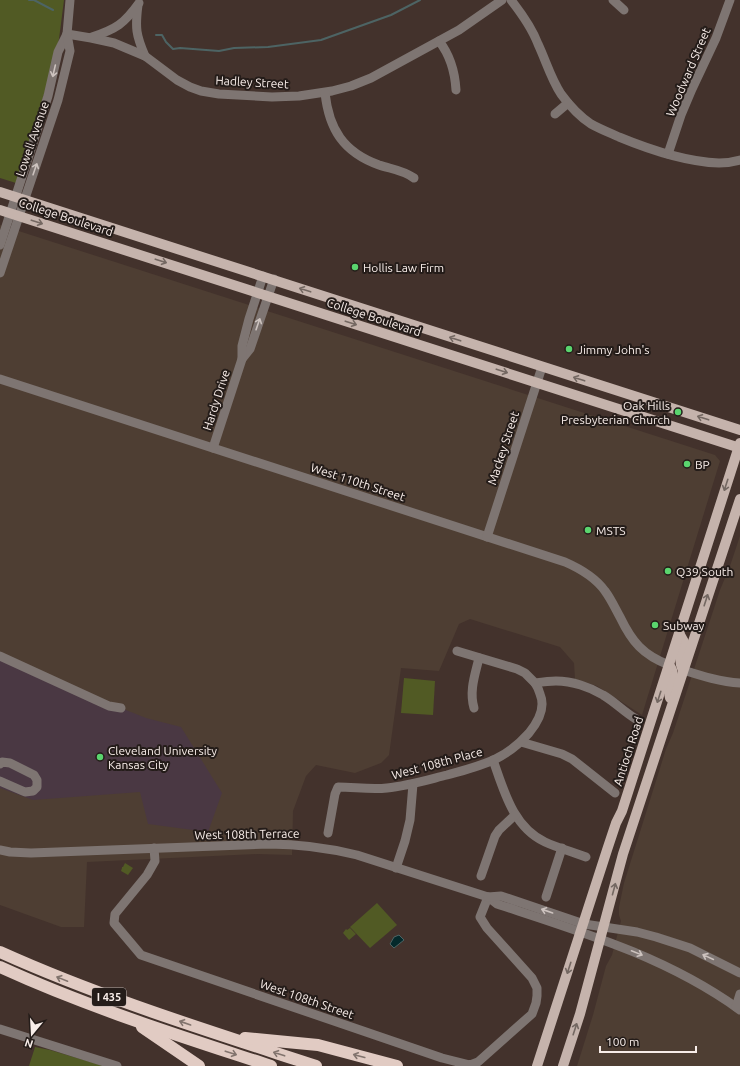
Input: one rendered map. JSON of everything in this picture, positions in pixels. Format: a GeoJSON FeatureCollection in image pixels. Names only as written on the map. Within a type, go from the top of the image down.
{"type":"FeatureCollection","features":[{"type":"Feature","properties":{"kind":"highway","name":"I 435"},"geometry":{"type":"LineString","coordinates":[[0,952],[110,998],[316,1066]]}},
{"type":"Feature","properties":{"kind":"highway","name":"I 435"},"geometry":{"type":"LineString","coordinates":[[0,967],[53,990],[128,1018],[271,1066]]}},
{"type":"Feature","properties":{"kind":"highway"},"geometry":{"type":"LineString","coordinates":[[128,1018],[199,1066]]}},
{"type":"Feature","properties":{"kind":"highway"},"geometry":{"type":"LineString","coordinates":[[222,1035],[318,1045],[397,1066]]}},
{"type":"Feature","properties":{"kind":"main road","name":"College Boulevard"},"geometry":{"type":"LineString","coordinates":[[0,192],[740,430]]}},
{"type":"Feature","properties":{"kind":"main road","name":"College Boulevard"},"geometry":{"type":"LineString","coordinates":[[0,210],[537,383],[739,446]]}},
{"type":"Feature","properties":{"kind":"main road","name":"Antioch Road"},"geometry":{"type":"LineString","coordinates":[[537,1066],[616,823],[622,811],[739,446]]}},
{"type":"Feature","properties":{"kind":"main road"},"geometry":{"type":"LineString","coordinates":[[563,1066],[580,1014],[623,854],[740,499]]}},
{"type":"Feature","properties":{"kind":"main road"},"geometry":{"type":"LineString","coordinates":[[679,633],[684,642],[680,657],[683,670]]}},
{"type":"Feature","properties":{"kind":"main road"},"geometry":{"type":"LineString","coordinates":[[669,665],[673,673],[669,694],[672,704]]}},
{"type":"Feature","properties":{"kind":"street","name":"Lowell Avenue"},"geometry":{"type":"LineString","coordinates":[[0,272],[20,199],[63,84],[70,51],[67,34],[70,0]]}},
{"type":"Feature","properties":{"kind":"street","name":"Hadley Street"},"geometry":{"type":"LineString","coordinates":[[67,34],[114,43],[145,56],[177,80],[201,91],[219,94],[272,97],[299,96],[325,93],[351,86],[371,78],[459,30],[502,0]]}},
{"type":"Feature","properties":{"kind":"street"},"geometry":{"type":"LineString","coordinates":[[511,0],[528,24],[538,42],[555,84],[580,116],[591,124],[633,143],[668,154],[707,162],[721,163],[740,160]]}},
{"type":"Feature","properties":{"kind":"street"},"geometry":{"type":"LineString","coordinates":[[613,0],[624,10]]}},
{"type":"Feature","properties":{"kind":"street","name":"Woodward Street"},"geometry":{"type":"LineString","coordinates":[[668,154],[681,116],[716,38],[730,0]]}},
{"type":"Feature","properties":{"kind":"street"},"geometry":{"type":"LineString","coordinates":[[91,38],[112,30],[121,24],[139,2]]}},
{"type":"Feature","properties":{"kind":"street"},"geometry":{"type":"LineString","coordinates":[[139,2],[136,30],[145,56]]}},
{"type":"Feature","properties":{"kind":"street"},"geometry":{"type":"LineString","coordinates":[[439,41],[449,58],[454,74],[456,90]]}},
{"type":"Feature","properties":{"kind":"street"},"geometry":{"type":"LineString","coordinates":[[325,93],[332,124],[346,145],[368,161],[380,166],[398,170],[414,178]]}},
{"type":"Feature","properties":{"kind":"street"},"geometry":{"type":"LineString","coordinates":[[555,114],[568,102]]}},
{"type":"Feature","properties":{"kind":"street","name":"Lowell Avenue"},"geometry":{"type":"LineString","coordinates":[[0,245],[15,214]]}},
{"type":"Feature","properties":{"kind":"street","name":"Hardy Drive"},"geometry":{"type":"LineString","coordinates":[[213,448],[242,359],[242,346],[262,276]]}},
{"type":"Feature","properties":{"kind":"street","name":"Hardy Drive"},"geometry":{"type":"LineString","coordinates":[[242,359],[250,349],[274,279]]}},
{"type":"Feature","properties":{"kind":"street","name":"Mackey Street"},"geometry":{"type":"LineString","coordinates":[[487,537],[542,367]]}},
{"type":"Feature","properties":{"kind":"street","name":"West 110th Street"},"geometry":{"type":"LineString","coordinates":[[0,379],[565,562],[586,572],[599,584],[608,596],[634,642],[649,656],[669,665]]}},
{"type":"Feature","properties":{"kind":"street"},"geometry":{"type":"LineString","coordinates":[[457,651],[525,673],[535,683],[557,681],[566,682],[589,689],[602,695],[636,719]]}},
{"type":"Feature","properties":{"kind":"street"},"geometry":{"type":"LineString","coordinates":[[0,656],[109,706],[121,708]]}},
{"type":"Feature","properties":{"kind":"street"},"geometry":{"type":"LineString","coordinates":[[474,708],[472,691],[479,658]]}},
{"type":"Feature","properties":{"kind":"street"},"geometry":{"type":"LineString","coordinates":[[683,670],[709,678],[732,683],[740,683]]}},
{"type":"Feature","properties":{"kind":"street","name":"West 108th Place"},"geometry":{"type":"LineString","coordinates":[[328,834],[335,794],[338,787],[386,788],[412,784],[484,764],[503,756],[521,742],[536,725],[540,718],[542,701],[535,683]]}},
{"type":"Feature","properties":{"kind":"street"},"geometry":{"type":"LineString","coordinates":[[521,742],[562,754],[572,759],[615,793]]}},
{"type":"Feature","properties":{"kind":"street","name":"West 108th Place"},"geometry":{"type":"LineString","coordinates":[[493,760],[515,815],[525,828],[536,837],[546,842],[586,857]]}},
{"type":"Feature","properties":{"kind":"street"},"geometry":{"type":"LineString","coordinates":[[0,764],[2,762],[10,763],[34,775],[37,780],[37,787],[33,791],[25,792],[0,781]]}},
{"type":"Feature","properties":{"kind":"street"},"geometry":{"type":"LineString","coordinates":[[396,868],[410,820],[412,784]]}},
{"type":"Feature","properties":{"kind":"street"},"geometry":{"type":"LineString","coordinates":[[482,876],[495,836],[499,830],[515,815]]}},
{"type":"Feature","properties":{"kind":"street","name":"West 108th Terrace"},"geometry":{"type":"LineString","coordinates":[[0,850],[31,853],[269,844],[307,846],[337,850],[488,897],[501,896],[582,928]]}},
{"type":"Feature","properties":{"kind":"street","name":"West 108th Street"},"geometry":{"type":"LineString","coordinates":[[154,848],[155,861],[147,875],[115,914],[114,923],[138,953],[429,1053],[470,1065]]}},
{"type":"Feature","properties":{"kind":"street"},"geometry":{"type":"LineString","coordinates":[[546,897],[562,848]]}},
{"type":"Feature","properties":{"kind":"street"},"geometry":{"type":"LineString","coordinates":[[470,1065],[478,1062],[532,1014],[537,996],[537,988],[532,978],[487,928],[480,917],[488,897]]}},
{"type":"Feature","properties":{"kind":"street"},"geometry":{"type":"LineString","coordinates":[[582,928],[603,927],[637,932],[656,937],[707,956],[740,973]]}},
{"type":"Feature","properties":{"kind":"street"},"geometry":{"type":"LineString","coordinates":[[582,928],[600,939],[642,955],[677,971],[710,990],[738,1009],[740,994]]}},
{"type":"Feature","properties":{"kind":"street"},"geometry":{"type":"LineString","coordinates":[[0,1029],[117,1066]]}},
{"type":"Feature","properties":{"kind":"shaded area"},"geometry":{"type":"Polygon","coordinates":[[[0,225],[715,455],[720,461],[642,715],[597,686],[575,679],[574,663],[560,647],[470,619],[459,624],[439,671],[401,668],[389,755],[381,763],[355,773],[316,765],[306,776],[293,811],[292,855],[258,854],[87,862],[84,927],[61,927],[0,905],[0,225]]]}},
{"type":"Feature","properties":{"kind":"shaded area"},"geometry":{"type":"Polygon","coordinates":[[[740,536],[740,1066],[577,1066],[606,966],[612,955],[621,921],[619,907],[624,883],[666,749],[673,733],[720,590],[740,536]]]}},
{"type":"Feature","properties":{"kind":"shaded area","name":"Cleveland University Kansas City"},"geometry":{"type":"Polygon","coordinates":[[[0,660],[146,718],[181,727],[222,793],[208,832],[148,824],[140,792],[33,800],[0,788],[0,660]]]}},
{"type":"Feature","properties":{"kind":"green space"},"geometry":{"type":"Polygon","coordinates":[[[0,0],[64,0],[59,39],[53,66],[16,183],[0,178],[0,0]]]}},
{"type":"Feature","properties":{"kind":"green space"},"geometry":{"type":"Polygon","coordinates":[[[404,678],[435,681],[433,715],[401,713],[404,678]]]}},
{"type":"Feature","properties":{"kind":"green space"},"geometry":{"type":"Polygon","coordinates":[[[125,863],[133,868],[128,875],[121,871],[125,863]]]}},
{"type":"Feature","properties":{"kind":"green space"},"geometry":{"type":"Polygon","coordinates":[[[377,903],[397,925],[370,948],[350,927],[377,903]]]}},
{"type":"Feature","properties":{"kind":"green space"},"geometry":{"type":"Polygon","coordinates":[[[350,928],[356,934],[349,940],[343,933],[346,929],[347,930],[350,928]]]}},
{"type":"Feature","properties":{"kind":"green space"},"geometry":{"type":"Polygon","coordinates":[[[35,1047],[50,1050],[104,1066],[29,1066],[35,1047]]]}},
{"type":"Feature","properties":{"kind":"water"},"geometry":{"type":"Polygon","coordinates":[[[399,935],[404,940],[394,948],[390,944],[394,937],[399,935]]]}},
{"type":"Feature","properties":{"kind":"waterway"},"geometry":{"type":"LineString","coordinates":[[29,0],[34,0],[53,10]]}},
{"type":"Feature","properties":{"kind":"waterway"},"geometry":{"type":"LineString","coordinates":[[156,35],[162,35],[173,49],[180,48],[219,51],[234,48],[268,47],[321,40],[391,15],[420,0]]}},
{"type":"Feature","properties":{"kind":"place","name":"Hollis Law Firm"},"geometry":{"type":"Point","coordinates":[355,267]}},
{"type":"Feature","properties":{"kind":"place","name":"Jimmy John's"},"geometry":{"type":"Point","coordinates":[569,349]}},
{"type":"Feature","properties":{"kind":"place","name":"Oak Hills Presbyterian Church"},"geometry":{"type":"Point","coordinates":[678,412]}},
{"type":"Feature","properties":{"kind":"place","name":"BP"},"geometry":{"type":"Point","coordinates":[687,464]}},
{"type":"Feature","properties":{"kind":"place","name":"MSTS"},"geometry":{"type":"Point","coordinates":[588,530]}},
{"type":"Feature","properties":{"kind":"place","name":"Q39 South"},"geometry":{"type":"Point","coordinates":[668,571]}},
{"type":"Feature","properties":{"kind":"place","name":"Subway"},"geometry":{"type":"Point","coordinates":[655,625]}},
{"type":"Feature","properties":{"kind":"place","name":"Cleveland University Kansas City"},"geometry":{"type":"Point","coordinates":[100,757]}}]}
